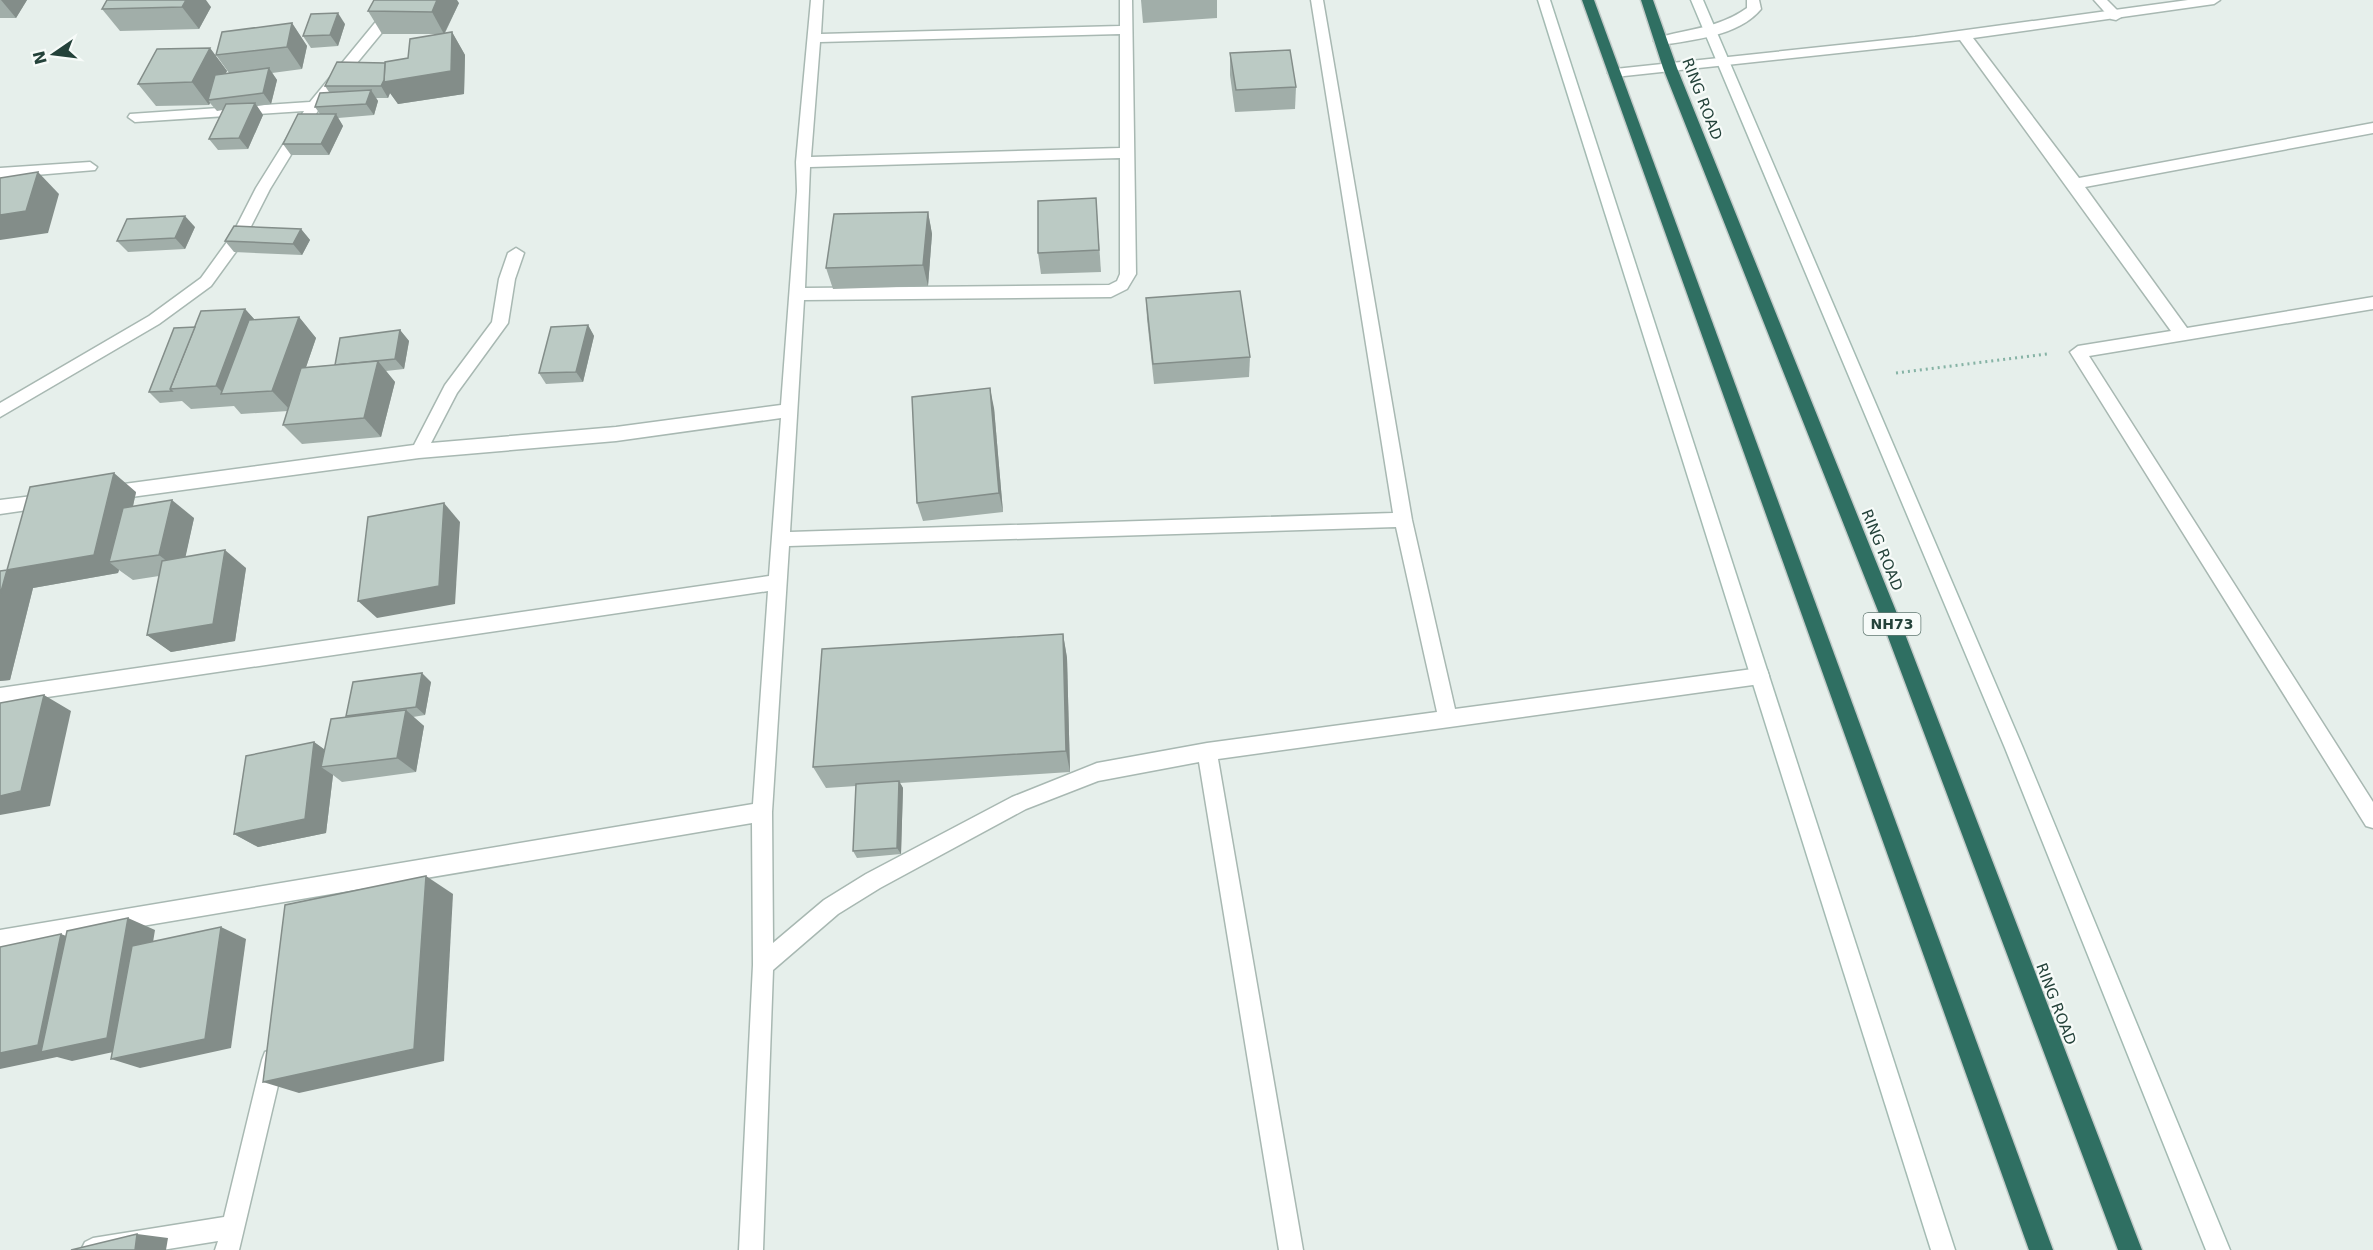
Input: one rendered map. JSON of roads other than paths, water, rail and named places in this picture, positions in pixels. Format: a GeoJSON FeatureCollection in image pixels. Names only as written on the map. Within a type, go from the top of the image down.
{"type":"FeatureCollection","features":[{"type":"Feature","properties":{"kind":"highway"},"geometry":{"type":"LineString","coordinates":[[1588,0],[2041,1250]]}},
{"type":"Feature","properties":{"kind":"highway","name":"RING ROAD"},"geometry":{"type":"LineString","coordinates":[[1647,0],[1670,68],[1891,621],[2130,1250]]}},
{"type":"Feature","properties":{"kind":"street"},"geometry":{"type":"LineString","coordinates":[[0,411],[154,320],[206,282],[238,238],[263,188],[314,106],[389,15],[397,0]]}},
{"type":"Feature","properties":{"kind":"street"},"geometry":{"type":"LineString","coordinates":[[751,1250],[762,965],[762,812],[804,191],[803,162],[817,0]]}},
{"type":"Feature","properties":{"kind":"street"},"geometry":{"type":"LineString","coordinates":[[797,294],[1111,291],[1122,285],[1128,274],[1124,30],[1126,0]]}},
{"type":"Feature","properties":{"kind":"street"},"geometry":{"type":"LineString","coordinates":[[1317,0],[1403,520],[1448,720]]}},
{"type":"Feature","properties":{"kind":"street"},"geometry":{"type":"LineString","coordinates":[[1544,0],[1911,1142],[1943,1250]]}},
{"type":"Feature","properties":{"kind":"street"},"geometry":{"type":"LineString","coordinates":[[1696,0],[2014,748],[2218,1250]]}},
{"type":"Feature","properties":{"kind":"street"},"geometry":{"type":"LineString","coordinates":[[1661,41],[1711,33],[1743,18],[1754,9],[1753,0]]}},
{"type":"Feature","properties":{"kind":"street"},"geometry":{"type":"LineString","coordinates":[[2100,0],[2116,16]]}},
{"type":"Feature","properties":{"kind":"street"},"geometry":{"type":"LineString","coordinates":[[1615,74],[1965,37],[2214,0]]}},
{"type":"Feature","properties":{"kind":"street"},"geometry":{"type":"LineString","coordinates":[[815,38],[1124,30]]}},
{"type":"Feature","properties":{"kind":"street"},"geometry":{"type":"LineString","coordinates":[[1965,37],[2075,184],[2183,335]]}},
{"type":"Feature","properties":{"kind":"street"},"geometry":{"type":"LineString","coordinates":[[135,117],[314,106]]}},
{"type":"Feature","properties":{"kind":"street"},"geometry":{"type":"LineString","coordinates":[[2075,184],[2373,128]]}},
{"type":"Feature","properties":{"kind":"street"},"geometry":{"type":"LineString","coordinates":[[803,162],[1126,153]]}},
{"type":"Feature","properties":{"kind":"street"},"geometry":{"type":"LineString","coordinates":[[0,173],[90,167]]}},
{"type":"Feature","properties":{"kind":"street"},"geometry":{"type":"LineString","coordinates":[[419,451],[451,389],[500,323],[507,279],[516,253]]}},
{"type":"Feature","properties":{"kind":"street"},"geometry":{"type":"LineString","coordinates":[[2373,303],[2078,352],[2373,819]]}},
{"type":"Feature","properties":{"kind":"street"},"geometry":{"type":"LineString","coordinates":[[93,495],[419,451],[616,434],[790,410]]}},
{"type":"Feature","properties":{"kind":"street"},"geometry":{"type":"LineString","coordinates":[[0,507],[70,498]]}},
{"type":"Feature","properties":{"kind":"street"},"geometry":{"type":"LineString","coordinates":[[781,539],[1403,520]]}},
{"type":"Feature","properties":{"kind":"street"},"geometry":{"type":"LineString","coordinates":[[0,696],[778,582]]}},
{"type":"Feature","properties":{"kind":"street"},"geometry":{"type":"LineString","coordinates":[[762,965],[831,907],[873,881],[1019,803],[1097,772],[1207,752],[1760,676]]}},
{"type":"Feature","properties":{"kind":"street"},"geometry":{"type":"LineString","coordinates":[[1207,752],[1291,1250]]}},
{"type":"Feature","properties":{"kind":"street"},"geometry":{"type":"LineString","coordinates":[[0,940],[762,812]]}},
{"type":"Feature","properties":{"kind":"street"},"geometry":{"type":"LineString","coordinates":[[310,909],[315,886]]}},
{"type":"Feature","properties":{"kind":"street"},"geometry":{"type":"LineString","coordinates":[[227,1250],[276,1045]]}},
{"type":"Feature","properties":{"kind":"street"},"geometry":{"type":"LineString","coordinates":[[93,1250],[232,1227]]}}]}
